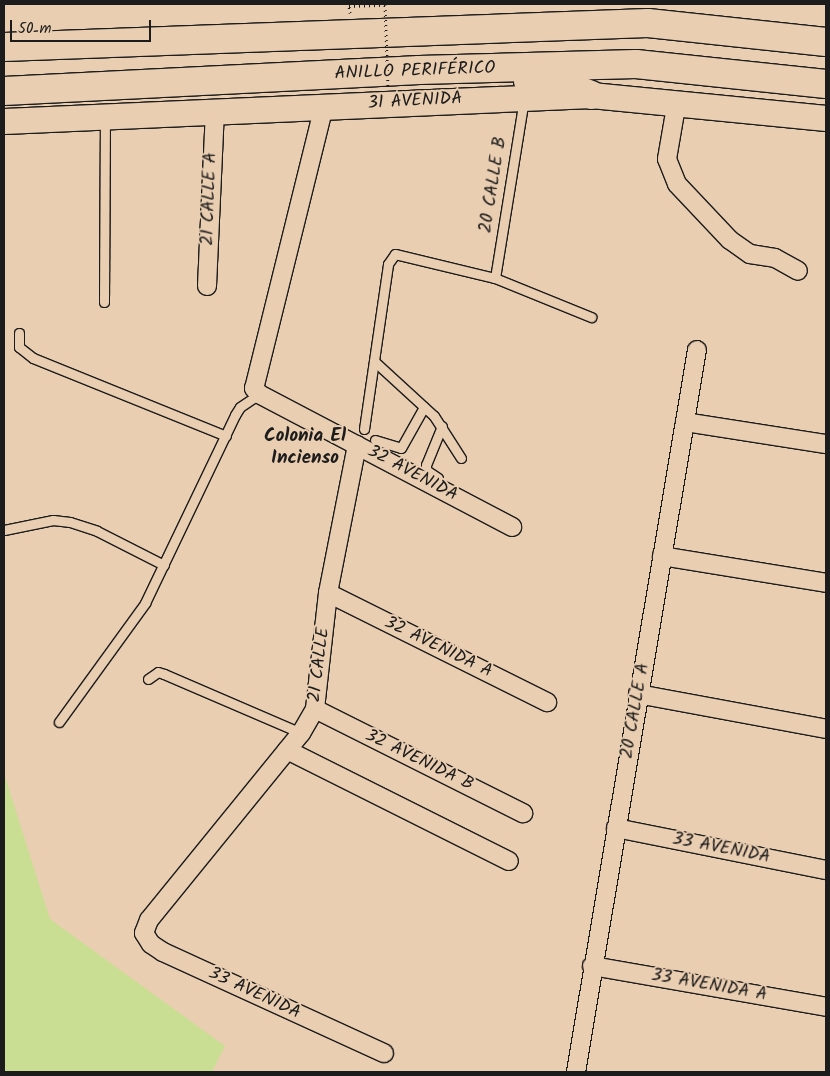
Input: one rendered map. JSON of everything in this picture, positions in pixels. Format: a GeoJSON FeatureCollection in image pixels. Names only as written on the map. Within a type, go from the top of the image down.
{"type":"FeatureCollection","features":[{"type":"Feature","properties":{"kind":"highway"},"geometry":{"type":"LineString","coordinates":[[4,47],[648,23],[826,42]]}},
{"type":"Feature","properties":{"kind":"highway","name":"ANILLO PERIFÉRICO"},"geometry":{"type":"LineString","coordinates":[[4,90],[636,64],[826,84]]}},
{"type":"Feature","properties":{"kind":"highway"},"geometry":{"type":"LineString","coordinates":[[466,70],[504,79],[562,84],[591,95]]}},
{"type":"Feature","properties":{"kind":"street","name":"31 AVENIDA"},"geometry":{"type":"LineString","coordinates":[[4,120],[591,95],[677,101],[826,118]]}},
{"type":"Feature","properties":{"kind":"street"},"geometry":{"type":"LineString","coordinates":[[677,101],[667,159],[677,184],[730,240],[750,254],[775,258],[798,271]]}},
{"type":"Feature","properties":{"kind":"street"},"geometry":{"type":"LineString","coordinates":[[259,394],[254,388],[254,381],[324,106]]}},
{"type":"Feature","properties":{"kind":"street","name":"21 CALLE A"},"geometry":{"type":"LineString","coordinates":[[206,286],[215,112]]}},
{"type":"Feature","properties":{"kind":"street","name":"20 CALLE A"},"geometry":{"type":"LineString","coordinates":[[576,1072],[592,966],[697,350]]}},
{"type":"Feature","properties":{"kind":"street","name":"32 AVENIDA"},"geometry":{"type":"LineString","coordinates":[[259,394],[361,437],[512,527]]}},
{"type":"Feature","properties":{"kind":"street"},"geometry":{"type":"LineString","coordinates":[[685,422],[826,444]]}},
{"type":"Feature","properties":{"kind":"street","name":"21 CALLE"},"geometry":{"type":"LineString","coordinates":[[149,920],[301,733],[315,709],[328,593],[361,437]]}},
{"type":"Feature","properties":{"kind":"street"},"geometry":{"type":"LineString","coordinates":[[662,556],[826,583]]}},
{"type":"Feature","properties":{"kind":"street","name":"32 AVENIDA A"},"geometry":{"type":"LineString","coordinates":[[328,593],[547,702]]}},
{"type":"Feature","properties":{"kind":"street"},"geometry":{"type":"LineString","coordinates":[[638,694],[826,729]]}},
{"type":"Feature","properties":{"kind":"street","name":"32 AVENIDA B"},"geometry":{"type":"LineString","coordinates":[[315,709],[523,813]]}},
{"type":"Feature","properties":{"kind":"street"},"geometry":{"type":"LineString","coordinates":[[287,750],[509,861]]}},
{"type":"Feature","properties":{"kind":"street","name":"33 AVENIDA"},"geometry":{"type":"LineString","coordinates":[[616,828],[826,870]]}},
{"type":"Feature","properties":{"kind":"street","name":"33 AVENIDA"},"geometry":{"type":"LineString","coordinates":[[149,920],[144,933],[151,944],[163,952],[384,1053]]}},
{"type":"Feature","properties":{"kind":"street","name":"33 AVENIDA A"},"geometry":{"type":"LineString","coordinates":[[592,966],[826,1007]]}},
{"type":"Feature","properties":{"kind":"lane","name":"20 CALLE B"},"geometry":{"type":"LineString","coordinates":[[495,278],[524,97]]}},
{"type":"Feature","properties":{"kind":"lane"},"geometry":{"type":"LineString","coordinates":[[104,302],[105,116]]}},
{"type":"Feature","properties":{"kind":"lane"},"geometry":{"type":"LineString","coordinates":[[361,437],[388,264],[396,254],[495,278],[591,317]]}},
{"type":"Feature","properties":{"kind":"lane"},"geometry":{"type":"LineString","coordinates":[[19,332],[19,347],[33,358],[226,436]]}},
{"type":"Feature","properties":{"kind":"lane"},"geometry":{"type":"LineString","coordinates":[[374,361],[442,426],[461,458]]}},
{"type":"Feature","properties":{"kind":"lane"},"geometry":{"type":"LineString","coordinates":[[59,722],[145,603],[240,407],[259,394]]}},
{"type":"Feature","properties":{"kind":"lane"},"geometry":{"type":"LineString","coordinates":[[375,440],[401,448],[424,407]]}},
{"type":"Feature","properties":{"kind":"lane"},"geometry":{"type":"LineString","coordinates":[[438,478],[426,470],[426,465],[442,426]]}},
{"type":"Feature","properties":{"kind":"lane"},"geometry":{"type":"LineString","coordinates":[[4,530],[53,520],[70,522],[97,531],[164,565]]}},
{"type":"Feature","properties":{"kind":"lane"},"geometry":{"type":"LineString","coordinates":[[148,679],[158,672],[164,674],[301,733]]}},
{"type":"Feature","properties":{"kind":"path"},"geometry":{"type":"LineString","coordinates":[[349,6],[385,5],[388,88]]}},
{"type":"Feature","properties":{"kind":"green space"},"geometry":{"type":"Polygon","coordinates":[[[4,773],[50,919],[225,1046],[212,1072],[4,1072],[4,773]]]}},
{"type":"Feature","properties":{"kind":"district","name":"Colonia El Incienso"},"geometry":{"type":"Point","coordinates":[305,448]}}]}
